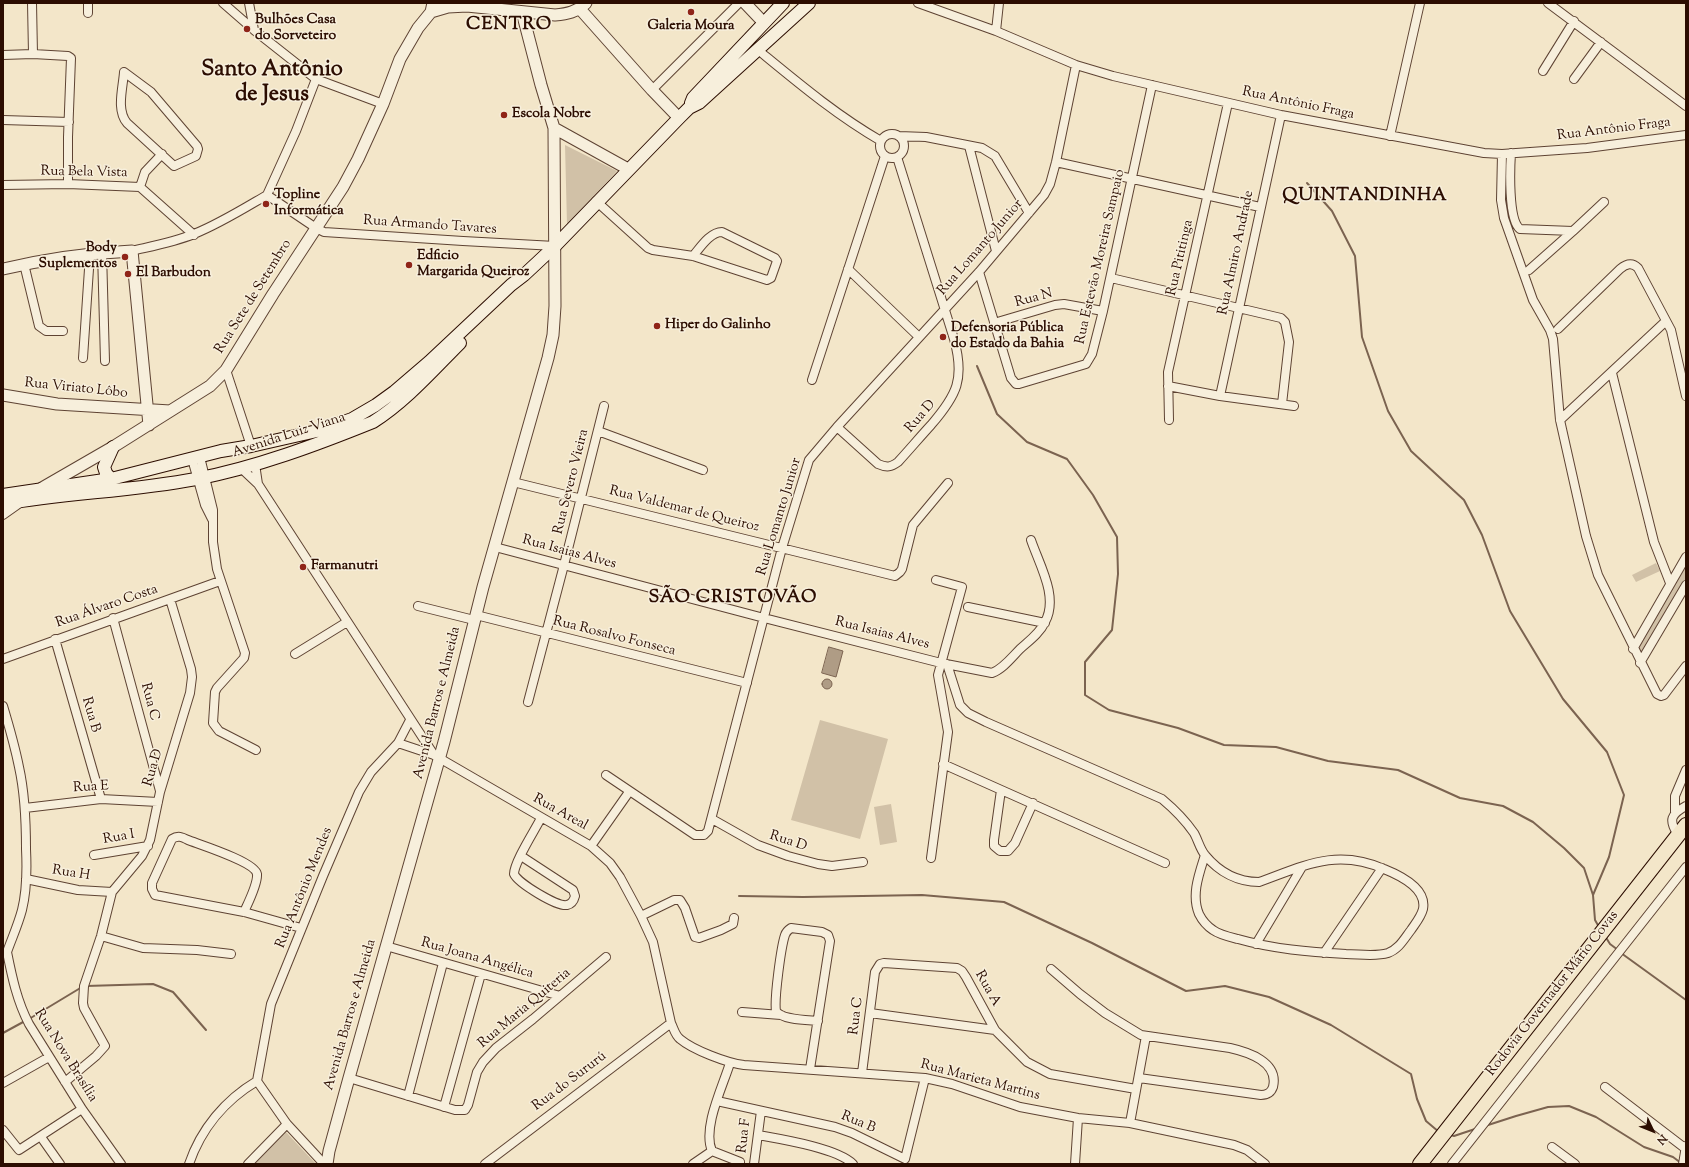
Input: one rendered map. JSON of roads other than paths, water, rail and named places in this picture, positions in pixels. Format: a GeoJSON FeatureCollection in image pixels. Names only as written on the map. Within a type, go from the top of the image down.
{"type":"FeatureCollection","features":[{"type":"Feature","properties":{"kind":"highway","name":"Rodovia Governador Mário Covas"},"geometry":{"type":"LineString","coordinates":[[1420,1164],[1682,830]]}},
{"type":"Feature","properties":{"kind":"main road"},"geometry":{"type":"LineString","coordinates":[[689,108],[693,98],[764,22],[784,3]]}},
{"type":"Feature","properties":{"kind":"main road"},"geometry":{"type":"LineString","coordinates":[[689,108],[696,106],[809,3]]}},
{"type":"Feature","properties":{"kind":"main road","name":"Avenida Luiz Viana"},"geometry":{"type":"LineString","coordinates":[[3,495],[111,480],[196,458],[317,431],[352,419],[376,405],[429,362],[500,294],[555,246],[628,168],[689,108]]}},
{"type":"Feature","properties":{"kind":"main road","name":"Avenida Luiz Viana"},"geometry":{"type":"LineString","coordinates":[[3,504],[200,478],[255,464],[330,440],[373,422],[383,416],[434,369],[504,298],[524,274]]}},
{"type":"Feature","properties":{"kind":"main road"},"geometry":{"type":"LineString","coordinates":[[376,405],[383,416]]}},
{"type":"Feature","properties":{"kind":"main road"},"geometry":{"type":"LineString","coordinates":[[111,480],[106,474],[104,467],[113,448]]}},
{"type":"Feature","properties":{"kind":"street"},"geometry":{"type":"LineString","coordinates":[[32,3],[33,54]]}},
{"type":"Feature","properties":{"kind":"street"},"geometry":{"type":"LineString","coordinates":[[88,3],[88,13]]}},
{"type":"Feature","properties":{"kind":"street"},"geometry":{"type":"LineString","coordinates":[[249,3],[254,30]]}},
{"type":"Feature","properties":{"kind":"street"},"geometry":{"type":"LineString","coordinates":[[652,90],[739,3]]}},
{"type":"Feature","properties":{"kind":"street"},"geometry":{"type":"LineString","coordinates":[[745,3],[764,22]]}},
{"type":"Feature","properties":{"kind":"street","name":"Rua Antônio Fraga"},"geometry":{"type":"LineString","coordinates":[[918,3],[996,31],[1076,65],[1152,85],[1281,115],[1484,153],[1502,154],[1587,148],[1686,135]]}},
{"type":"Feature","properties":{"kind":"street"},"geometry":{"type":"LineString","coordinates":[[996,31],[999,3]]}},
{"type":"Feature","properties":{"kind":"street"},"geometry":{"type":"LineString","coordinates":[[1390,136],[1420,3]]}},
{"type":"Feature","properties":{"kind":"street"},"geometry":{"type":"LineString","coordinates":[[1548,3],[1686,106]]}},
{"type":"Feature","properties":{"kind":"street"},"geometry":{"type":"LineString","coordinates":[[432,7],[448,8],[467,4],[555,15],[566,14],[583,6],[652,90],[679,118]]}},
{"type":"Feature","properties":{"kind":"street"},"geometry":{"type":"LineString","coordinates":[[227,5],[254,30],[316,78],[383,104]]}},
{"type":"Feature","properties":{"kind":"street","name":"Rua Sete de Setembro"},"geometry":{"type":"LineString","coordinates":[[40,489],[113,448],[210,386],[226,370],[342,187],[358,159],[383,104],[400,58],[432,7]]}},
{"type":"Feature","properties":{"kind":"street","name":"Avenida Barros e Almeida"},"geometry":{"type":"LineString","coordinates":[[327,1164],[330,1147],[494,547],[548,358],[553,335],[555,306],[554,128],[522,12]]}},
{"type":"Feature","properties":{"kind":"street"},"geometry":{"type":"LineString","coordinates":[[1543,70],[1574,21]]}},
{"type":"Feature","properties":{"kind":"street"},"geometry":{"type":"LineString","coordinates":[[1574,79],[1601,42]]}},
{"type":"Feature","properties":{"kind":"street"},"geometry":{"type":"LineString","coordinates":[[758,50],[799,84],[842,116],[880,141]]}},
{"type":"Feature","properties":{"kind":"street"},"geometry":{"type":"LineString","coordinates":[[3,55],[33,54],[70,57],[72,61],[68,184]]}},
{"type":"Feature","properties":{"kind":"street","name":"Rua Lomanto Junior"},"geometry":{"type":"LineString","coordinates":[[629,792],[695,835],[704,835],[708,831],[782,548],[809,460],[979,272],[1044,195],[1050,184],[1056,162],[1076,65]]}},
{"type":"Feature","properties":{"kind":"street"},"geometry":{"type":"LineString","coordinates":[[124,72],[151,92],[198,149],[196,156],[177,166],[174,166],[162,154],[123,119],[121,110],[124,72]]}},
{"type":"Feature","properties":{"kind":"street"},"geometry":{"type":"LineString","coordinates":[[3,269],[24,264],[102,252],[132,251],[161,245],[194,235],[221,222],[267,195],[296,131],[316,78]]}},
{"type":"Feature","properties":{"kind":"street","name":"Rua Estevão Moreira Sampaio"},"geometry":{"type":"LineString","coordinates":[[994,323],[1011,378],[1016,384],[1086,364],[1092,354],[1103,311],[1152,85]]}},
{"type":"Feature","properties":{"kind":"street","name":"Rua Pititinga"},"geometry":{"type":"LineString","coordinates":[[1169,420],[1168,372],[1228,103]]}},
{"type":"Feature","properties":{"kind":"street","name":"Rua Almiro Andrade"},"geometry":{"type":"LineString","coordinates":[[1220,396],[1281,115]]}},
{"type":"Feature","properties":{"kind":"street"},"geometry":{"type":"LineString","coordinates":[[3,120],[69,122]]}},
{"type":"Feature","properties":{"kind":"street"},"geometry":{"type":"LineString","coordinates":[[554,128],[628,168]]}},
{"type":"Feature","properties":{"kind":"street"},"geometry":{"type":"LineString","coordinates":[[899,136],[902,139],[904,147],[903,151],[897,157],[888,158],[880,149],[880,141],[883,137],[891,134],[899,136],[926,137],[982,148],[995,156],[1029,213]]}},
{"type":"Feature","properties":{"kind":"street"},"geometry":{"type":"LineString","coordinates":[[969,146],[996,252]]}},
{"type":"Feature","properties":{"kind":"street"},"geometry":{"type":"LineString","coordinates":[[1511,153],[1510,168],[1512,210],[1517,227],[1524,230],[1573,231]]}},
{"type":"Feature","properties":{"kind":"street"},"geometry":{"type":"LineString","coordinates":[[140,187],[145,172],[162,154]]}},
{"type":"Feature","properties":{"kind":"street"},"geometry":{"type":"LineString","coordinates":[[1502,154],[1501,200],[1504,218],[1533,300],[1551,335],[1560,420],[1586,536],[1598,575],[1633,649],[1658,696],[1664,695],[1686,666]]}},
{"type":"Feature","properties":{"kind":"street"},"geometry":{"type":"LineString","coordinates":[[812,380],[885,156]]}},
{"type":"Feature","properties":{"kind":"street","name":"Rua D"},"geometry":{"type":"LineString","coordinates":[[837,428],[878,464],[885,467],[891,466],[898,462],[948,406],[956,390],[959,377],[959,356],[897,157]]}},
{"type":"Feature","properties":{"kind":"street"},"geometry":{"type":"LineString","coordinates":[[1056,162],[1132,180],[1260,207]]}},
{"type":"Feature","properties":{"kind":"street","name":"Rua Bela Vista"},"geometry":{"type":"LineString","coordinates":[[3,185],[68,184],[140,187],[194,235]]}},
{"type":"Feature","properties":{"kind":"street","name":"Rua Armando Tavares"},"geometry":{"type":"LineString","coordinates":[[267,195],[316,228],[331,232],[463,242],[555,246]]}},
{"type":"Feature","properties":{"kind":"street"},"geometry":{"type":"LineString","coordinates":[[596,201],[648,248],[653,250],[693,256],[767,280],[771,278],[777,261],[775,258],[722,232],[710,237],[693,256]]}},
{"type":"Feature","properties":{"kind":"street"},"geometry":{"type":"LineString","coordinates":[[1529,270],[1604,202]]}},
{"type":"Feature","properties":{"kind":"street"},"geometry":{"type":"LineString","coordinates":[[132,251],[149,424]]}},
{"type":"Feature","properties":{"kind":"street"},"geometry":{"type":"LineString","coordinates":[[102,252],[104,360]]}},
{"type":"Feature","properties":{"kind":"street"},"geometry":{"type":"LineString","coordinates":[[83,358],[90,254]]}},
{"type":"Feature","properties":{"kind":"street"},"geometry":{"type":"LineString","coordinates":[[24,264],[39,326],[46,331],[64,331]]}},
{"type":"Feature","properties":{"kind":"street"},"geometry":{"type":"LineString","coordinates":[[1558,329],[1624,265],[1630,264],[1638,268],[1671,330],[1686,396]]}},
{"type":"Feature","properties":{"kind":"street"},"geometry":{"type":"LineString","coordinates":[[848,269],[919,337]]}},
{"type":"Feature","properties":{"kind":"street"},"geometry":{"type":"LineString","coordinates":[[979,272],[994,323]]}},
{"type":"Feature","properties":{"kind":"street"},"geometry":{"type":"LineString","coordinates":[[1110,278],[1238,308],[1276,315],[1285,322],[1288,342],[1282,404]]}},
{"type":"Feature","properties":{"kind":"street","name":"Rua N"},"geometry":{"type":"LineString","coordinates":[[994,323],[1064,304],[1103,311]]}},
{"type":"Feature","properties":{"kind":"street"},"geometry":{"type":"LineString","coordinates":[[1560,420],[1612,373],[1666,320]]}},
{"type":"Feature","properties":{"kind":"street"},"geometry":{"type":"LineString","coordinates":[[226,370],[251,446]]}},
{"type":"Feature","properties":{"kind":"street"},"geometry":{"type":"LineString","coordinates":[[1612,373],[1654,542],[1670,583]]}},
{"type":"Feature","properties":{"kind":"street"},"geometry":{"type":"LineString","coordinates":[[1168,386],[1220,396],[1294,406]]}},
{"type":"Feature","properties":{"kind":"street","name":"Rua Viriato Lôbo"},"geometry":{"type":"LineString","coordinates":[[3,395],[57,404],[170,411]]}},
{"type":"Feature","properties":{"kind":"street","name":"Rua Severo Vieira"},"geometry":{"type":"LineString","coordinates":[[528,702],[604,406]]}},
{"type":"Feature","properties":{"kind":"street"},"geometry":{"type":"LineString","coordinates":[[598,431],[703,470]]}},
{"type":"Feature","properties":{"kind":"street"},"geometry":{"type":"LineString","coordinates":[[196,458],[206,509],[212,519],[214,549],[220,580],[245,653],[241,662],[217,688],[212,718],[216,728],[219,731],[256,750]]}},
{"type":"Feature","properties":{"kind":"street"},"geometry":{"type":"LineString","coordinates":[[255,464],[258,484]]}},
{"type":"Feature","properties":{"kind":"street"},"geometry":{"type":"LineString","coordinates":[[241,468],[258,484],[410,720],[437,757]]}},
{"type":"Feature","properties":{"kind":"street","name":"Rua Valdemar de Queiroz"},"geometry":{"type":"LineString","coordinates":[[513,482],[895,576],[902,568],[913,525],[948,482]]}},
{"type":"Feature","properties":{"kind":"street"},"geometry":{"type":"LineString","coordinates":[[3,515],[22,501]]}},
{"type":"Feature","properties":{"kind":"street","name":"Rua Isaias Alves"},"geometry":{"type":"LineString","coordinates":[[494,547],[764,618],[944,663],[992,673],[996,672],[1039,632],[1049,613],[1049,589],[1030,540]]}},
{"type":"Feature","properties":{"kind":"street"},"geometry":{"type":"LineString","coordinates":[[1633,649],[1686,557]]}},
{"type":"Feature","properties":{"kind":"street","name":"Rua Álvaro Costa"},"geometry":{"type":"LineString","coordinates":[[3,659],[220,580]]}},
{"type":"Feature","properties":{"kind":"street"},"geometry":{"type":"LineString","coordinates":[[931,858],[948,732],[938,675],[944,663],[962,587],[936,580]]}},
{"type":"Feature","properties":{"kind":"street"},"geometry":{"type":"LineString","coordinates":[[1640,663],[1686,585]]}},
{"type":"Feature","properties":{"kind":"street","name":"Rua D"},"geometry":{"type":"LineString","coordinates":[[65,1082],[96,1056],[105,1046],[87,1014],[83,1003],[86,979],[101,936],[112,892],[142,856],[148,846],[153,830],[160,792],[190,693],[192,677],[191,669],[170,599]]}},
{"type":"Feature","properties":{"kind":"street","name":"Rua Rosalvo Fonseca"},"geometry":{"type":"LineString","coordinates":[[418,606],[545,633],[747,683]]}},
{"type":"Feature","properties":{"kind":"street"},"geometry":{"type":"LineString","coordinates":[[968,607],[1045,623]]}},
{"type":"Feature","properties":{"kind":"street","name":"Rua C"},"geometry":{"type":"LineString","coordinates":[[113,618],[160,792]]}},
{"type":"Feature","properties":{"kind":"street"},"geometry":{"type":"LineString","coordinates":[[295,654],[347,622]]}},
{"type":"Feature","properties":{"kind":"street","name":"Rua B"},"geometry":{"type":"LineString","coordinates":[[55,639],[101,799]]}},
{"type":"Feature","properties":{"kind":"street"},"geometry":{"type":"LineString","coordinates":[[944,663],[957,700],[968,713],[1162,799],[1184,820],[1194,833],[1205,855],[1228,875],[1250,882],[1259,882],[1321,861],[1342,859],[1363,861],[1403,877],[1416,888],[1423,900],[1423,909],[1420,917],[1401,944],[1394,950],[1386,953],[1372,955],[1324,953],[1256,944],[1226,936],[1213,930],[1205,923],[1199,914],[1196,901],[1196,886],[1205,855]]}},
{"type":"Feature","properties":{"kind":"street"},"geometry":{"type":"LineString","coordinates":[[3,706],[20,768],[25,808],[26,879],[24,901],[18,923],[5,953]]}},
{"type":"Feature","properties":{"kind":"street","name":"Rua Antônio Mendes"},"geometry":{"type":"LineString","coordinates":[[257,1081],[271,1004],[301,928],[359,792],[371,772],[398,743],[410,720]]}},
{"type":"Feature","properties":{"kind":"street"},"geometry":{"type":"LineString","coordinates":[[398,743],[437,757]]}},
{"type":"Feature","properties":{"kind":"street","name":"Rua Areal"},"geometry":{"type":"LineString","coordinates":[[437,757],[591,846],[614,869],[641,916],[656,951],[671,1023]]}},
{"type":"Feature","properties":{"kind":"street"},"geometry":{"type":"LineString","coordinates":[[943,764],[1165,863]]}},
{"type":"Feature","properties":{"kind":"street"},"geometry":{"type":"LineString","coordinates":[[1682,830],[1672,824],[1672,817],[1675,812],[1675,796],[1686,770]]}},
{"type":"Feature","properties":{"kind":"street"},"geometry":{"type":"LineString","coordinates":[[591,846],[629,792],[606,775]]}},
{"type":"Feature","properties":{"kind":"street"},"geometry":{"type":"LineString","coordinates":[[1001,790],[994,840],[994,846],[1000,851],[1008,851],[1015,843],[1032,803]]}},
{"type":"Feature","properties":{"kind":"street","name":"Rua E"},"geometry":{"type":"LineString","coordinates":[[25,808],[101,799],[158,802]]}},
{"type":"Feature","properties":{"kind":"street"},"geometry":{"type":"LineString","coordinates":[[1675,812],[1686,806]]}},
{"type":"Feature","properties":{"kind":"street"},"geometry":{"type":"LineString","coordinates":[[521,856],[573,890],[575,896],[572,903],[566,905],[557,903],[518,880],[514,872],[521,856],[541,818]]}},
{"type":"Feature","properties":{"kind":"street","name":"Rua D"},"geometry":{"type":"LineString","coordinates":[[712,819],[758,845],[788,856],[832,866],[863,862]]}},
{"type":"Feature","properties":{"kind":"street"},"geometry":{"type":"LineString","coordinates":[[244,912],[256,881],[256,871],[244,862],[175,836],[172,839],[152,883],[152,889],[155,895],[244,912],[301,928]]}},
{"type":"Feature","properties":{"kind":"street","name":"Rua I"},"geometry":{"type":"LineString","coordinates":[[94,855],[148,846]]}},
{"type":"Feature","properties":{"kind":"street"},"geometry":{"type":"LineString","coordinates":[[1256,944],[1302,867]]}},
{"type":"Feature","properties":{"kind":"street"},"geometry":{"type":"LineString","coordinates":[[1324,953],[1382,868]]}},
{"type":"Feature","properties":{"kind":"street"},"geometry":{"type":"LineString","coordinates":[[1452,1164],[1656,904],[1686,868]]}},
{"type":"Feature","properties":{"kind":"street","name":"Rua H"},"geometry":{"type":"LineString","coordinates":[[26,879],[78,890],[112,892]]}},
{"type":"Feature","properties":{"kind":"street"},"geometry":{"type":"LineString","coordinates":[[641,916],[674,900],[680,900],[685,908],[695,937],[699,938],[727,928],[733,924],[734,918]]}},
{"type":"Feature","properties":{"kind":"street"},"geometry":{"type":"LineString","coordinates":[[780,1015],[776,1011],[775,1006],[780,963],[786,932],[791,928],[822,932],[828,935],[830,941],[810,1069]]}},
{"type":"Feature","properties":{"kind":"street"},"geometry":{"type":"LineString","coordinates":[[101,936],[143,948],[197,950],[231,954]]}},
{"type":"Feature","properties":{"kind":"street","name":"Rua Joana Angélica"},"geometry":{"type":"LineString","coordinates":[[386,946],[560,996]]}},
{"type":"Feature","properties":{"kind":"street","name":"Rua Nova Brasília"},"geometry":{"type":"LineString","coordinates":[[5,953],[21,1009],[82,1109],[121,1164]]}},
{"type":"Feature","properties":{"kind":"street","name":"Rua Maria Quiteria"},"geometry":{"type":"LineString","coordinates":[[349,1078],[459,1111],[466,1108],[477,1072],[483,1062],[496,1048],[533,1020],[606,957]]}},
{"type":"Feature","properties":{"kind":"street"},"geometry":{"type":"LineString","coordinates":[[408,1096],[443,963]]}},
{"type":"Feature","properties":{"kind":"street","name":"Rua A"},"geometry":{"type":"LineString","coordinates":[[880,964],[884,963],[957,968],[962,971],[966,977],[994,1030],[1027,1062],[1050,1074],[1136,1090]]}},
{"type":"Feature","properties":{"kind":"street","name":"Rua C"},"geometry":{"type":"LineString","coordinates":[[862,1072],[875,972],[880,964]]}},
{"type":"Feature","properties":{"kind":"street"},"geometry":{"type":"LineString","coordinates":[[1051,969],[1105,1013],[1135,1032],[1146,1036],[1230,1048],[1256,1056],[1272,1071],[1274,1081],[1273,1088],[1266,1094],[1261,1095],[1139,1078]]}},
{"type":"Feature","properties":{"kind":"street"},"geometry":{"type":"LineString","coordinates":[[444,1107],[481,974]]}},
{"type":"Feature","properties":{"kind":"street"},"geometry":{"type":"LineString","coordinates":[[742,1012],[780,1015],[818,1021]]}},
{"type":"Feature","properties":{"kind":"street"},"geometry":{"type":"LineString","coordinates":[[870,1013],[994,1030]]}},
{"type":"Feature","properties":{"kind":"street","name":"Rua Marieta Martins"},"geometry":{"type":"LineString","coordinates":[[671,1023],[681,1040],[707,1054],[730,1063],[925,1078],[952,1084],[1020,1107],[1078,1118],[1130,1123],[1234,1145],[1247,1150],[1264,1164]]}},
{"type":"Feature","properties":{"kind":"street","name":"Rua do Sururú"},"geometry":{"type":"LineString","coordinates":[[485,1164],[671,1023]]}},
{"type":"Feature","properties":{"kind":"street"},"geometry":{"type":"LineString","coordinates":[[1130,1123],[1146,1036]]}},
{"type":"Feature","properties":{"kind":"street"},"geometry":{"type":"LineString","coordinates":[[3,1083],[50,1057]]}},
{"type":"Feature","properties":{"kind":"street"},"geometry":{"type":"LineString","coordinates":[[730,1063],[710,1126],[710,1146],[712,1151],[739,1163],[749,1164]]}},
{"type":"Feature","properties":{"kind":"street","name":"Rua B"},"geometry":{"type":"LineString","coordinates":[[717,1101],[835,1127],[852,1133],[905,1159],[925,1078]]}},
{"type":"Feature","properties":{"kind":"street"},"geometry":{"type":"LineString","coordinates":[[189,1164],[198,1142],[216,1116],[234,1096],[257,1081],[287,1124],[324,1164]]}},
{"type":"Feature","properties":{"kind":"street"},"geometry":{"type":"LineString","coordinates":[[1605,1086],[1686,1149]]}},
{"type":"Feature","properties":{"kind":"street"},"geometry":{"type":"LineString","coordinates":[[3,1130],[19,1150],[82,1109]]}},
{"type":"Feature","properties":{"kind":"street","name":"Rua F"},"geometry":{"type":"LineString","coordinates":[[754,1164],[761,1110]]}},
{"type":"Feature","properties":{"kind":"street"},"geometry":{"type":"LineString","coordinates":[[1075,1164],[1078,1118]]}},
{"type":"Feature","properties":{"kind":"street"},"geometry":{"type":"LineString","coordinates":[[248,1164],[287,1124]]}},
{"type":"Feature","properties":{"kind":"street"},"geometry":{"type":"LineString","coordinates":[[758,1135],[812,1146],[842,1157],[853,1164]]}},
{"type":"Feature","properties":{"kind":"street"},"geometry":{"type":"LineString","coordinates":[[41,1137],[60,1164]]}},
{"type":"Feature","properties":{"kind":"street"},"geometry":{"type":"LineString","coordinates":[[1683,1164],[1686,1146]]}},
{"type":"Feature","properties":{"kind":"street"},"geometry":{"type":"LineString","coordinates":[[1552,1147],[1575,1164]]}},
{"type":"Feature","properties":{"kind":"street"},"geometry":{"type":"LineString","coordinates":[[693,1164],[712,1151]]}},
{"type":"Feature","properties":{"kind":"waterway"},"geometry":{"type":"LineString","coordinates":[[1307,183],[1332,211],[1355,256],[1362,337],[1388,411],[1411,451],[1464,500],[1482,535],[1510,611],[1563,699],[1607,752],[1624,795],[1609,857],[1593,895],[1595,920],[1599,927]]}},
{"type":"Feature","properties":{"kind":"waterway"},"geometry":{"type":"LineString","coordinates":[[977,366],[997,414],[1027,442],[1067,459],[1093,495],[1117,537],[1118,574],[1112,630],[1085,662],[1085,695],[1109,710],[1178,728],[1224,745],[1276,747],[1328,761],[1398,770],[1460,798],[1503,806],[1533,822],[1564,848],[1584,868],[1593,895]]}},
{"type":"Feature","properties":{"kind":"waterway"},"geometry":{"type":"LineString","coordinates":[[739,896],[803,897],[922,895],[1004,902],[1092,943],[1186,991],[1225,986],[1269,997],[1331,1025],[1411,1074],[1417,1099],[1426,1121],[1439,1132]]}},
{"type":"Feature","properties":{"kind":"waterway"},"geometry":{"type":"LineString","coordinates":[[1605,936],[1610,944],[1618,950]]}},
{"type":"Feature","properties":{"kind":"waterway"},"geometry":{"type":"LineString","coordinates":[[1621,953],[1686,1000]]}},
{"type":"Feature","properties":{"kind":"waterway"},"geometry":{"type":"LineString","coordinates":[[86,986],[153,984],[173,992],[206,1030]]}},
{"type":"Feature","properties":{"kind":"waterway"},"geometry":{"type":"LineString","coordinates":[[29,1019],[82,987]]}},
{"type":"Feature","properties":{"kind":"waterway"},"geometry":{"type":"LineString","coordinates":[[3,1033],[25,1021]]}},
{"type":"Feature","properties":{"kind":"waterway"},"geometry":{"type":"LineString","coordinates":[[1485,1126],[1548,1107],[1569,1106],[1596,1117],[1644,1147],[1673,1157],[1681,1163]]}},
{"type":"Feature","properties":{"kind":"waterway"},"geometry":{"type":"LineString","coordinates":[[1451,1135],[1454,1136],[1475,1129]]}},
{"type":"Feature","properties":{"kind":"place","name":"Galeria Moura"},"geometry":{"type":"Point","coordinates":[691,12]}},
{"type":"Feature","properties":{"kind":"place","name":"Bulhões Casa do Sorveteiro"},"geometry":{"type":"Point","coordinates":[247,29]}},
{"type":"Feature","properties":{"kind":"place","name":"Escola Nobre"},"geometry":{"type":"Point","coordinates":[504,115]}},
{"type":"Feature","properties":{"kind":"place","name":"Topline Informática"},"geometry":{"type":"Point","coordinates":[266,204]}},
{"type":"Feature","properties":{"kind":"place","name":"Body Suplementos"},"geometry":{"type":"Point","coordinates":[125,257]}},
{"type":"Feature","properties":{"kind":"place","name":"Edficio Margarida Queiroz"},"geometry":{"type":"Point","coordinates":[409,265]}},
{"type":"Feature","properties":{"kind":"place","name":"El Barbudon"},"geometry":{"type":"Point","coordinates":[128,274]}},
{"type":"Feature","properties":{"kind":"place","name":"Hiper do Galinho"},"geometry":{"type":"Point","coordinates":[657,326]}},
{"type":"Feature","properties":{"kind":"place","name":"Defensoria Pública do Estado da Bahia"},"geometry":{"type":"Point","coordinates":[943,337]}},
{"type":"Feature","properties":{"kind":"place","name":"Farmanutri"},"geometry":{"type":"Point","coordinates":[303,567]}},
{"type":"Feature","properties":{"kind":"district","name":"CENTRO"},"geometry":{"type":"Point","coordinates":[509,26]}},
{"type":"Feature","properties":{"kind":"district","name":"Santo Antônio de Jesus"},"geometry":{"type":"Point","coordinates":[272,84]}},
{"type":"Feature","properties":{"kind":"district","name":"QUINTANDINHA"},"geometry":{"type":"Point","coordinates":[1365,197]}},
{"type":"Feature","properties":{"kind":"district","name":"SÃO CRISTOVÃO"},"geometry":{"type":"Point","coordinates":[733,599]}}]}
